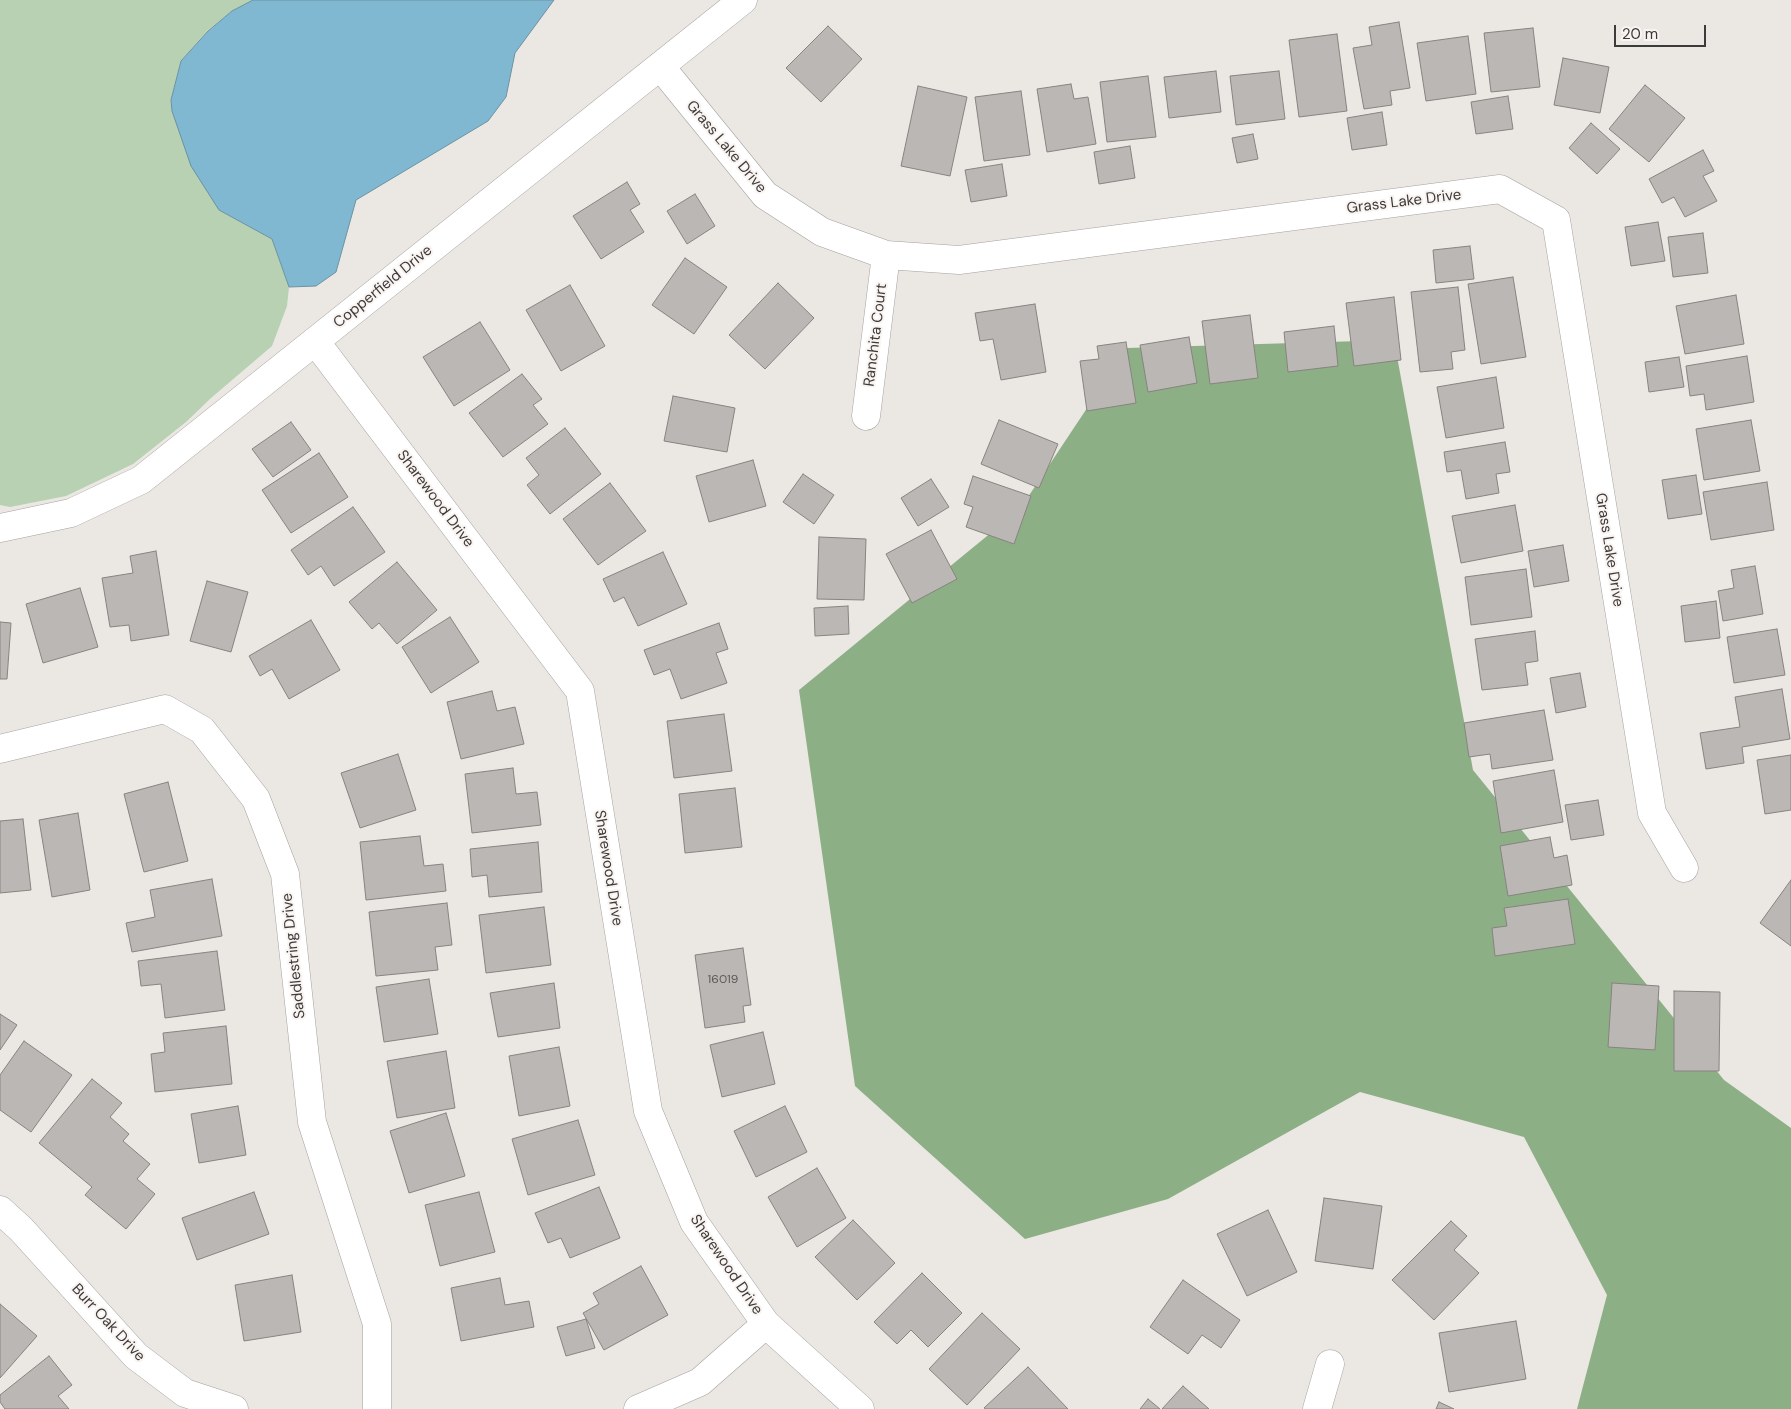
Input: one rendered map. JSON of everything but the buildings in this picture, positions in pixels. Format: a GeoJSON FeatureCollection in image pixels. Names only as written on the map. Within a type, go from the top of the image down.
{"type":"FeatureCollection","features":[{"type":"Feature","properties":{"kind":"street","name":"Copperfield Drive"},"geometry":{"type":"LineString","coordinates":[[0,528],[71,513],[141,480],[743,0]]}},
{"type":"Feature","properties":{"kind":"street","name":"Grass Lake Drive"},"geometry":{"type":"LineString","coordinates":[[660,66],[765,195],[822,232],[886,255],[959,260],[1500,189],[1556,220],[1652,813],[1684,868]]}},
{"type":"Feature","properties":{"kind":"street","name":"Ranchita Court"},"geometry":{"type":"LineString","coordinates":[[866,416],[886,255]]}},
{"type":"Feature","properties":{"kind":"street","name":"Sharewood Drive"},"geometry":{"type":"LineString","coordinates":[[315,341],[580,691],[648,1111],[694,1222],[766,1324],[860,1409]]}},
{"type":"Feature","properties":{"kind":"street","name":"Saddlestring Drive"},"geometry":{"type":"LineString","coordinates":[[0,750],[165,710],[202,730],[256,799],[285,874],[312,1122],[377,1324],[377,1409]]}},
{"type":"Feature","properties":{"kind":"street","name":"Burr Oak Drive"},"geometry":{"type":"LineString","coordinates":[[0,1210],[22,1229],[136,1356],[185,1393],[234,1409]]}},
{"type":"Feature","properties":{"kind":"street"},"geometry":{"type":"LineString","coordinates":[[638,1409],[700,1382],[766,1324]]}},
{"type":"Feature","properties":{"kind":"street"},"geometry":{"type":"LineString","coordinates":[[1316,1409],[1330,1364]]}},
{"type":"Feature","properties":{"kind":"green space"},"geometry":{"type":"Polygon","coordinates":[[[0,0],[253,0],[232,11],[208,30],[181,61],[171,100],[172,111],[219,210],[272,239],[289,287],[287,306],[272,346],[186,422],[133,464],[66,496],[10,507],[0,505],[0,0]]]}},
{"type":"Feature","properties":{"kind":"green space"},"geometry":{"type":"Polygon","coordinates":[[[1394,340],[1473,770],[1724,1080],[1791,1128],[1791,1409],[1577,1409],[1607,1295],[1524,1137],[1360,1092],[1168,1199],[1025,1239],[855,1086],[799,690],[1020,509],[1127,348],[1394,340]]]}},
{"type":"Feature","properties":{"kind":"water"},"geometry":{"type":"Polygon","coordinates":[[[253,0],[554,0],[515,53],[506,97],[488,121],[356,200],[336,272],[316,286],[289,287],[272,239],[219,210],[191,166],[172,111],[171,100],[181,61],[208,31],[232,11],[253,0]]]}}]}
